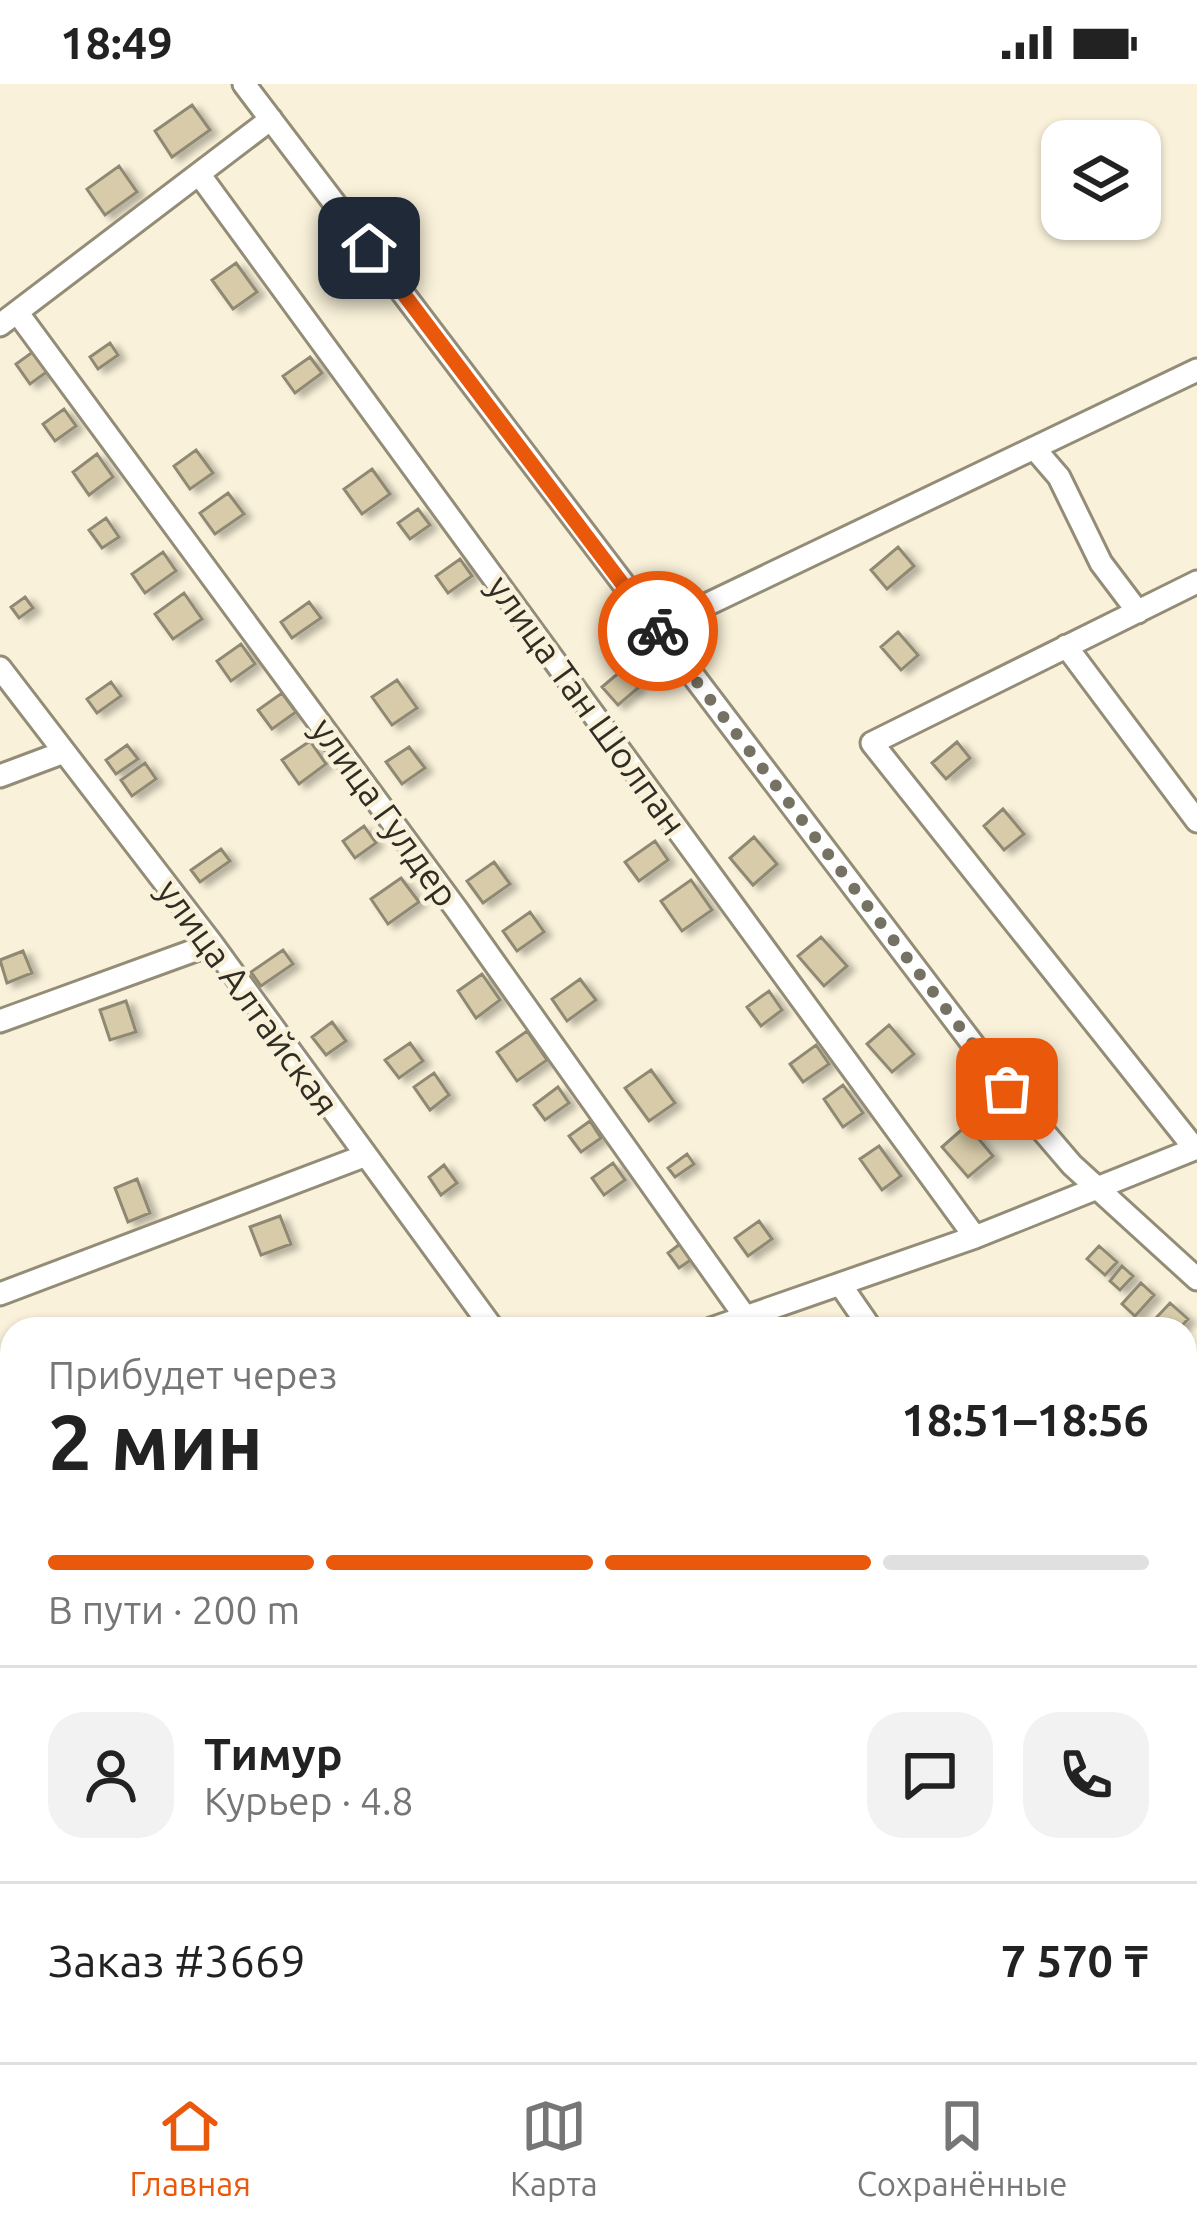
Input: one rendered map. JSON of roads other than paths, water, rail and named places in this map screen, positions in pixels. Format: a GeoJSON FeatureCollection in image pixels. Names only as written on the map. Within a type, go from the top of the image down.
{"type":"FeatureCollection","features":[{"type":"Feature","properties":{"kind":"street"},"geometry":{"type":"LineString","coordinates":[[244,84],[1007,1089],[1097,1190],[1197,1280]]}},
{"type":"Feature","properties":{"kind":"street"},"geometry":{"type":"LineString","coordinates":[[8,318],[271,119]]}},
{"type":"Feature","properties":{"kind":"street","name":"улица Тан Шолпан"},"geometry":{"type":"LineString","coordinates":[[199,174],[975,1237]]}},
{"type":"Feature","properties":{"kind":"street","name":"улица Гулдер"},"geometry":{"type":"LineString","coordinates":[[8,318],[457,910],[745,1317]]}},
{"type":"Feature","properties":{"kind":"street"},"geometry":{"type":"LineString","coordinates":[[656,629],[1197,370]]}},
{"type":"Feature","properties":{"kind":"street"},"geometry":{"type":"LineString","coordinates":[[1034,448],[1059,478],[1101,563],[1138,612]]}},
{"type":"Feature","properties":{"kind":"street"},"geometry":{"type":"LineString","coordinates":[[749,1317],[975,1237],[1196,1149],[872,743],[1197,582]]}},
{"type":"Feature","properties":{"kind":"street"},"geometry":{"type":"LineString","coordinates":[[1066,646],[1197,820]]}},
{"type":"Feature","properties":{"kind":"street","name":"улица Алтайская"},"geometry":{"type":"LineString","coordinates":[[0,668],[212,944],[484,1317]]}},
{"type":"Feature","properties":{"kind":"street"},"geometry":{"type":"LineString","coordinates":[[0,776],[64,752]]}},
{"type":"Feature","properties":{"kind":"street"},"geometry":{"type":"LineString","coordinates":[[0,1021],[212,944]]}},
{"type":"Feature","properties":{"kind":"street"},"geometry":{"type":"LineString","coordinates":[[0,1294],[364,1156]]}},
{"type":"Feature","properties":{"kind":"street"},"geometry":{"type":"LineString","coordinates":[[840,1284],[863,1317]]}}]}
